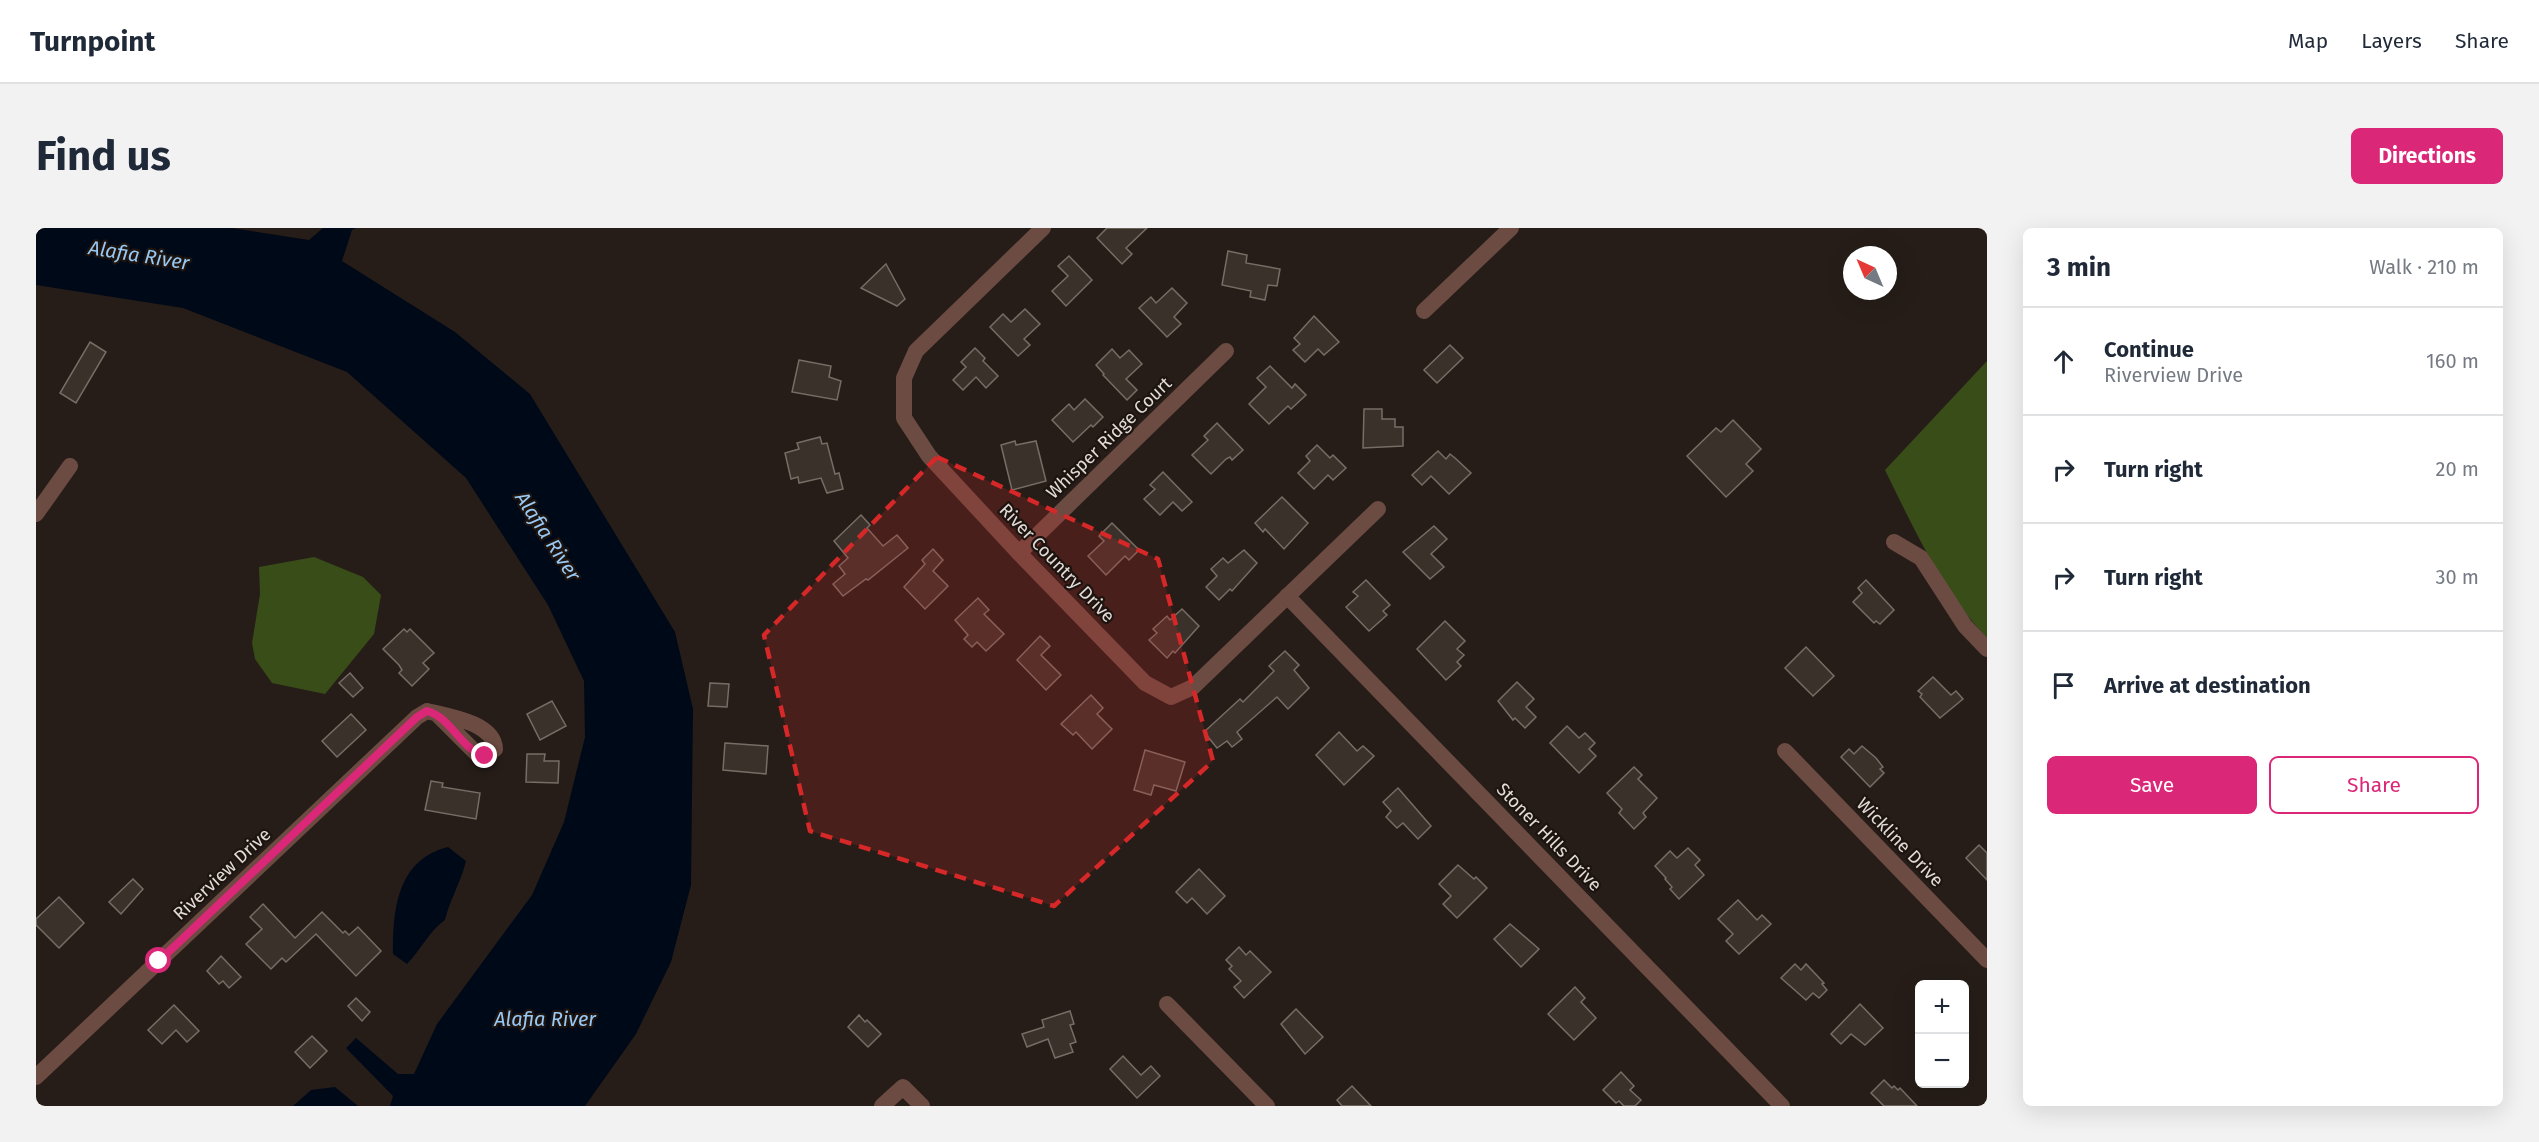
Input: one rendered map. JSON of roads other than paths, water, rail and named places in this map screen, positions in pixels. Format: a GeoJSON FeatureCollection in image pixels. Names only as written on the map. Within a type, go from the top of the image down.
{"type":"FeatureCollection","features":[{"type":"Feature","properties":{"kind":"street","name":"River Country Drive"},"geometry":{"type":"LineString","coordinates":[[1044,228],[916,351],[904,378],[904,418],[929,456],[1018,553],[1145,683],[1171,697],[1193,687],[1378,509]]}},
{"type":"Feature","properties":{"kind":"street"},"geometry":{"type":"LineString","coordinates":[[1424,311],[1511,228]]}},
{"type":"Feature","properties":{"kind":"street","name":"Whisper Ridge Court"},"geometry":{"type":"LineString","coordinates":[[1018,553],[1226,351]]}},
{"type":"Feature","properties":{"kind":"street"},"geometry":{"type":"LineString","coordinates":[[36,514],[70,466]]}},
{"type":"Feature","properties":{"kind":"street"},"geometry":{"type":"LineString","coordinates":[[1894,542],[1921,558],[1965,626],[1987,649]]}},
{"type":"Feature","properties":{"kind":"street","name":"Stoner Hills Drive"},"geometry":{"type":"LineString","coordinates":[[1287,596],[1782,1106]]}},
{"type":"Feature","properties":{"kind":"street","name":"Riverview Drive"},"geometry":{"type":"LineString","coordinates":[[36,1077],[408,724],[427,711],[437,714]]}},
{"type":"Feature","properties":{"kind":"street","name":"Wickline Drive"},"geometry":{"type":"LineString","coordinates":[[1785,751],[1987,960]]}},
{"type":"Feature","properties":{"kind":"street"},"geometry":{"type":"LineString","coordinates":[[1167,1004],[1267,1106]]}},
{"type":"Feature","properties":{"kind":"street"},"geometry":{"type":"LineString","coordinates":[[882,1106],[903,1086],[922,1106]]}},
{"type":"Feature","properties":{"kind":"water","name":"Alafia River"},"geometry":{"type":"Polygon","coordinates":[[[36,228],[232,228],[309,240],[323,228],[356,228],[352,230],[342,261],[455,332],[530,394],[675,632],[693,709],[691,885],[671,962],[636,1034],[585,1106],[390,1106],[393,1096],[346,1048],[356,1038],[398,1074],[414,1074],[437,1024],[532,895],[564,822],[585,737],[584,681],[548,605],[466,478],[347,372],[183,308],[36,285],[36,228]]]}},
{"type":"Feature","properties":{"kind":"water"},"geometry":{"type":"Polygon","coordinates":[[[448,847],[466,861],[461,876],[445,920],[407,964],[393,954],[394,920],[401,888],[418,863],[431,853],[448,847]]]}},
{"type":"Feature","properties":{"kind":"water"},"geometry":{"type":"Polygon","coordinates":[[[335,1087],[358,1106],[293,1106],[311,1090],[335,1087]]]}}]}
